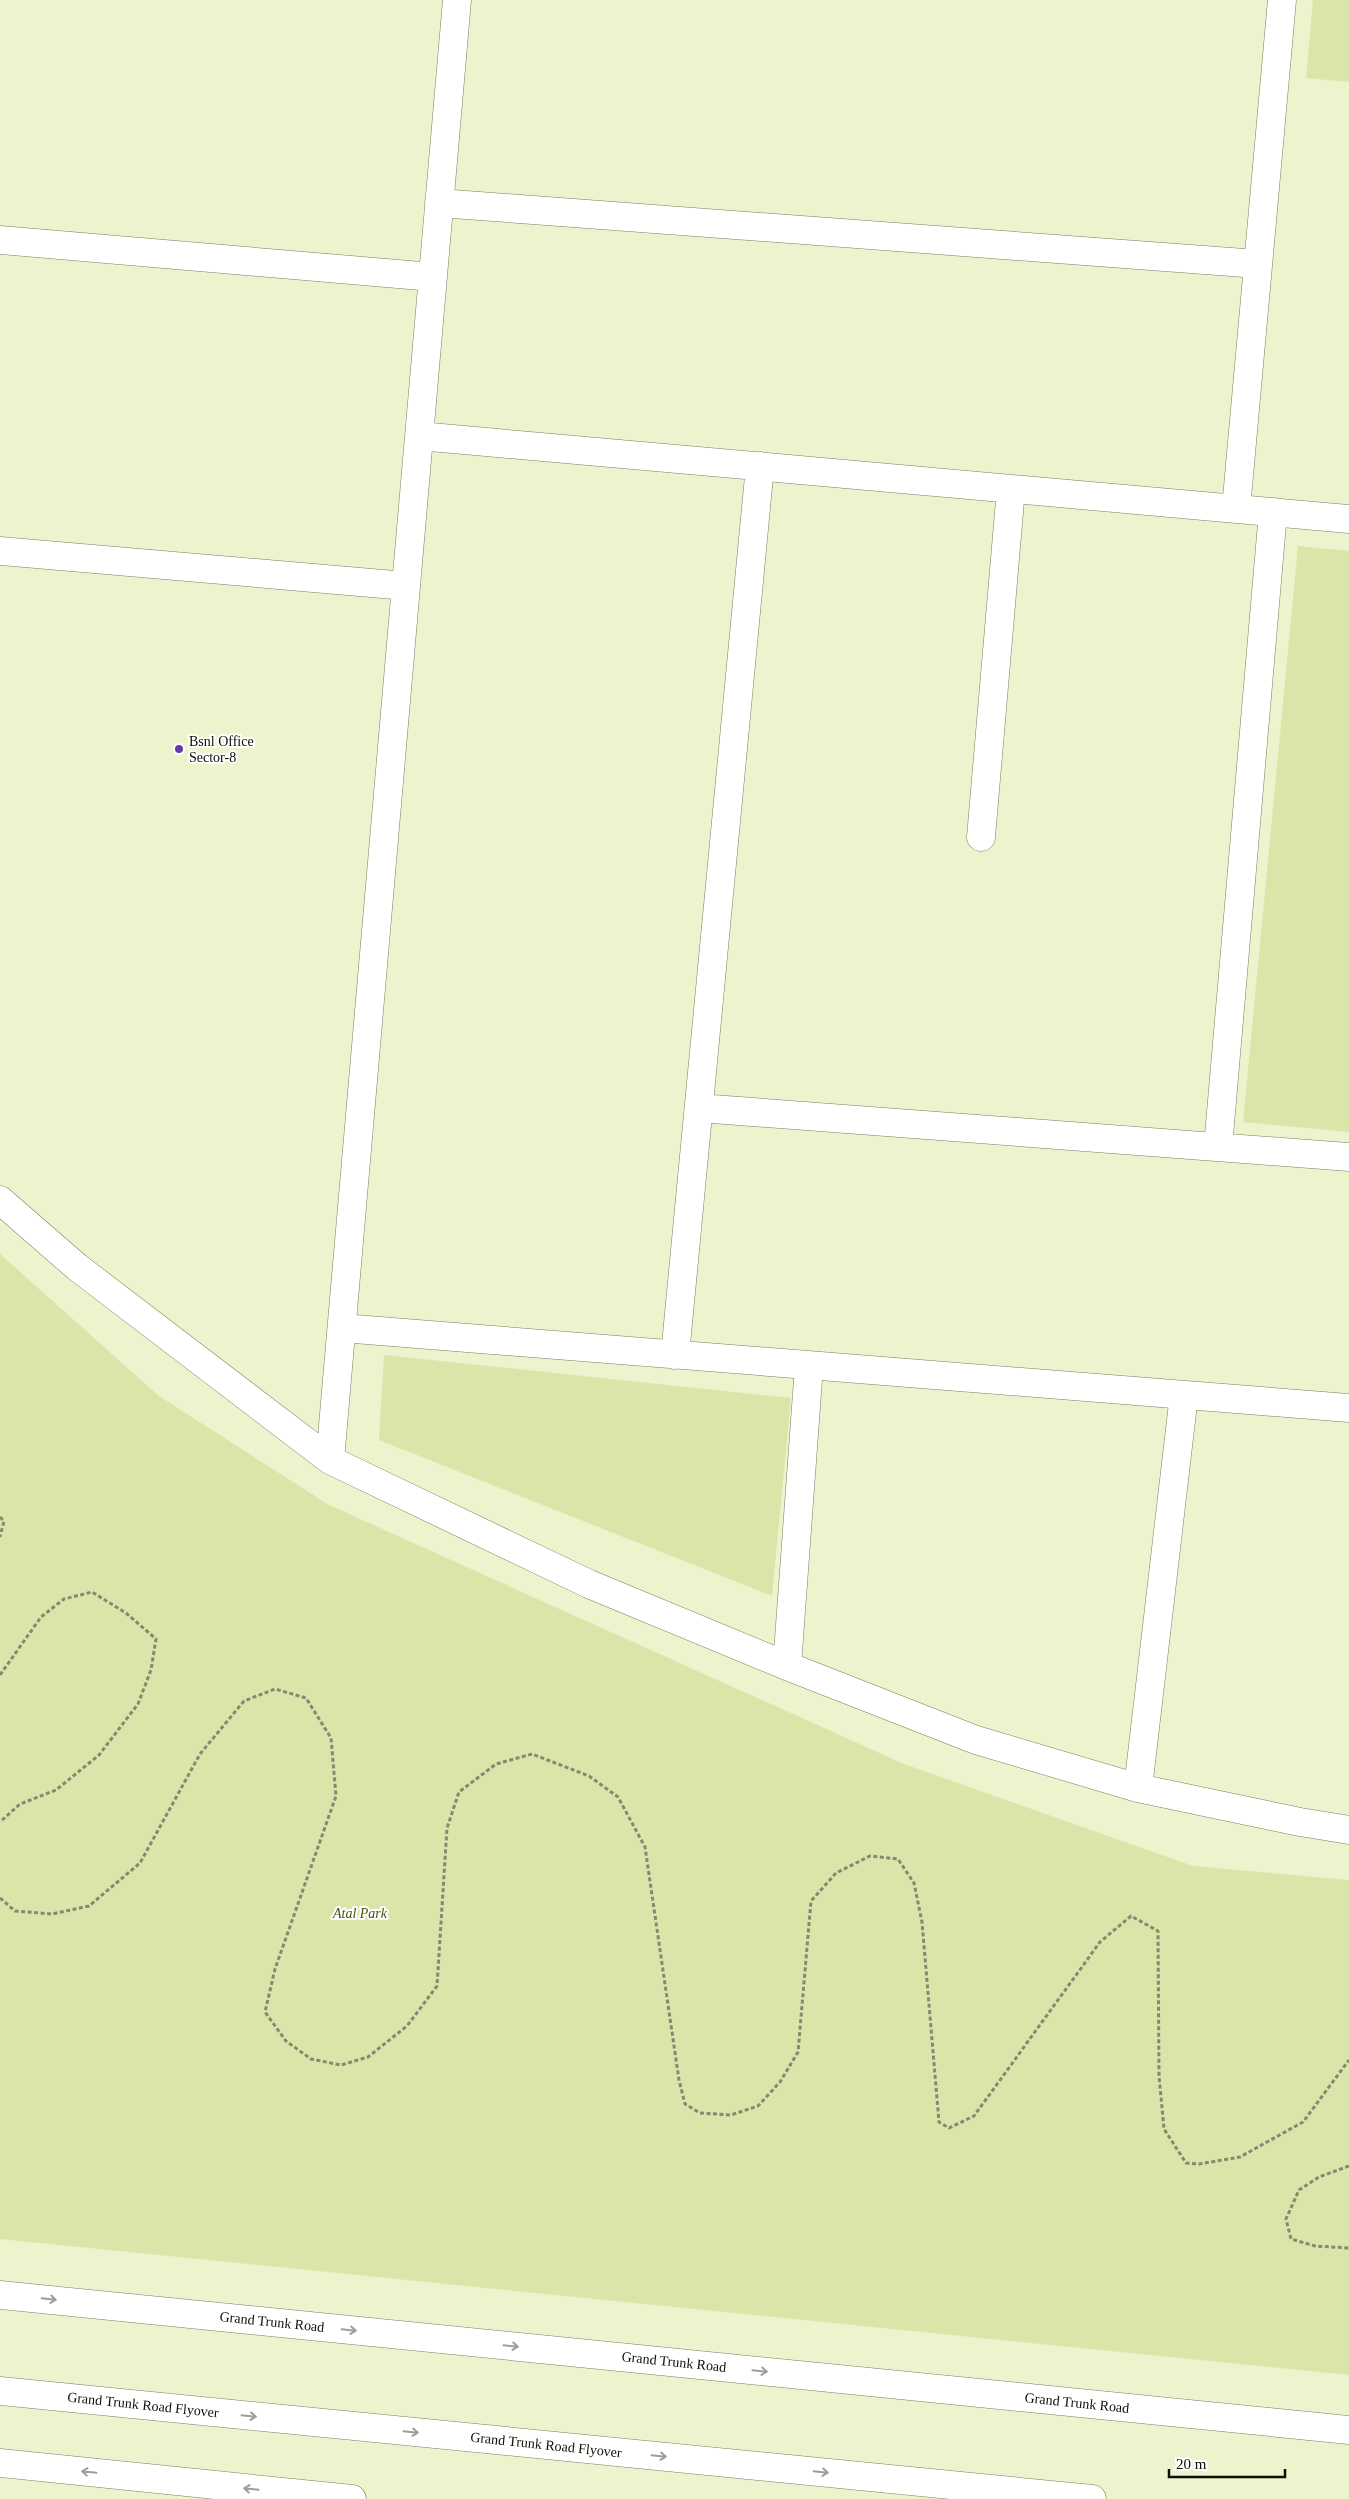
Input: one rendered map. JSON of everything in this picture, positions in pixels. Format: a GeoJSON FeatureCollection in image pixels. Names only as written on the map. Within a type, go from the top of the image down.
{"type":"FeatureCollection","features":[{"type":"Feature","properties":{"kind":"main road"},"geometry":{"type":"LineString","coordinates":[[330,1460],[457,0]]}},
{"type":"Feature","properties":{"kind":"main road"},"geometry":{"type":"LineString","coordinates":[[1236,508],[1282,0]]}},
{"type":"Feature","properties":{"kind":"main road"},"geometry":{"type":"LineString","coordinates":[[439,203],[1258,264]]}},
{"type":"Feature","properties":{"kind":"main road"},"geometry":{"type":"LineString","coordinates":[[0,240],[433,277]]}},
{"type":"Feature","properties":{"kind":"main road"},"geometry":{"type":"LineString","coordinates":[[419,436],[1349,519]]}},
{"type":"Feature","properties":{"kind":"main road"},"geometry":{"type":"LineString","coordinates":[[675,1355],[760,466]]}},
{"type":"Feature","properties":{"kind":"main road"},"geometry":{"type":"LineString","coordinates":[[981,837],[1011,489]]}},
{"type":"Feature","properties":{"kind":"main road"},"geometry":{"type":"LineString","coordinates":[[1218,1147],[1273,512]]}},
{"type":"Feature","properties":{"kind":"main road"},"geometry":{"type":"LineString","coordinates":[[0,551],[406,586]]}},
{"type":"Feature","properties":{"kind":"main road"},"geometry":{"type":"LineString","coordinates":[[699,1108],[1349,1157]]}},
{"type":"Feature","properties":{"kind":"main road"},"geometry":{"type":"LineString","coordinates":[[0,1200],[77,1267],[330,1460],[590,1584],[787,1666],[976,1740],[1138,1788],[1300,1822],[1349,1830]]}},
{"type":"Feature","properties":{"kind":"main road"},"geometry":{"type":"LineString","coordinates":[[342,1328],[1349,1408]]}},
{"type":"Feature","properties":{"kind":"main road"},"geometry":{"type":"LineString","coordinates":[[787,1666],[809,1366]]}},
{"type":"Feature","properties":{"kind":"main road"},"geometry":{"type":"LineString","coordinates":[[1138,1788],[1184,1395]]}},
{"type":"Feature","properties":{"kind":"main road","name":"Grand Trunk Road"},"geometry":{"type":"LineString","coordinates":[[0,2295],[1349,2430]]}},
{"type":"Feature","properties":{"kind":"main road","name":"Grand Trunk Road Flyover"},"geometry":{"type":"LineString","coordinates":[[4,2392],[1092,2499]]}},
{"type":"Feature","properties":{"kind":"main road"},"geometry":{"type":"LineString","coordinates":[[1,2463],[352,2499]]}},
{"type":"Feature","properties":{"kind":"path"},"geometry":{"type":"LineString","coordinates":[[0,1517],[4,1521],[0,1536]]}},
{"type":"Feature","properties":{"kind":"path"},"geometry":{"type":"LineString","coordinates":[[0,1675],[41,1617],[64,1599],[92,1592],[126,1614],[156,1639],[151,1670],[138,1704],[99,1755],[56,1790],[20,1804],[0,1822]]}},
{"type":"Feature","properties":{"kind":"path"},"geometry":{"type":"LineString","coordinates":[[0,1898],[15,1911],[52,1914],[89,1906],[140,1862],[200,1754],[244,1701],[275,1689],[306,1698],[331,1738],[336,1796],[275,1968],[265,2012],[286,2041],[311,2059],[341,2065],[368,2057],[407,2026],[437,1986],[447,1828],[459,1792],[496,1764],[532,1754],[590,1776],[618,1798],[645,1847],[679,2080],[685,2104],[700,2113],[731,2116],[758,2106],[780,2082],[798,2052],[811,1901],[836,1873],[870,1856],[898,1859],[914,1883],[922,1922],[939,2122],[949,2128],[974,2116],[1100,1942],[1131,1916],[1158,1931],[1159,2076],[1164,2129],[1186,2163],[1198,2164],[1240,2157],[1303,2122],[1349,2060]]}},
{"type":"Feature","properties":{"kind":"path"},"geometry":{"type":"LineString","coordinates":[[1349,2166],[1319,2177],[1299,2190],[1286,2219],[1291,2240],[1315,2246],[1349,2248]]}},
{"type":"Feature","properties":{"kind":"green space"},"geometry":{"type":"Polygon","coordinates":[[[1313,0],[1349,0],[1349,82],[1306,78],[1313,0]]]}},
{"type":"Feature","properties":{"kind":"green space"},"geometry":{"type":"Polygon","coordinates":[[[1298,546],[1349,551],[1349,1132],[1243,1122],[1298,546]]]}},
{"type":"Feature","properties":{"kind":"green space","name":"Atal Park"},"geometry":{"type":"Polygon","coordinates":[[[0,1254],[159,1396],[329,1505],[904,1764],[1193,1866],[1349,1880],[1349,2375],[0,2239],[0,1254]]]}},
{"type":"Feature","properties":{"kind":"green space"},"geometry":{"type":"Polygon","coordinates":[[[384,1355],[791,1398],[772,1596],[379,1440],[384,1355]]]}},
{"type":"Feature","properties":{"kind":"place","name":"Bsnl Office Sector-8"},"geometry":{"type":"Point","coordinates":[179,749]}}]}
